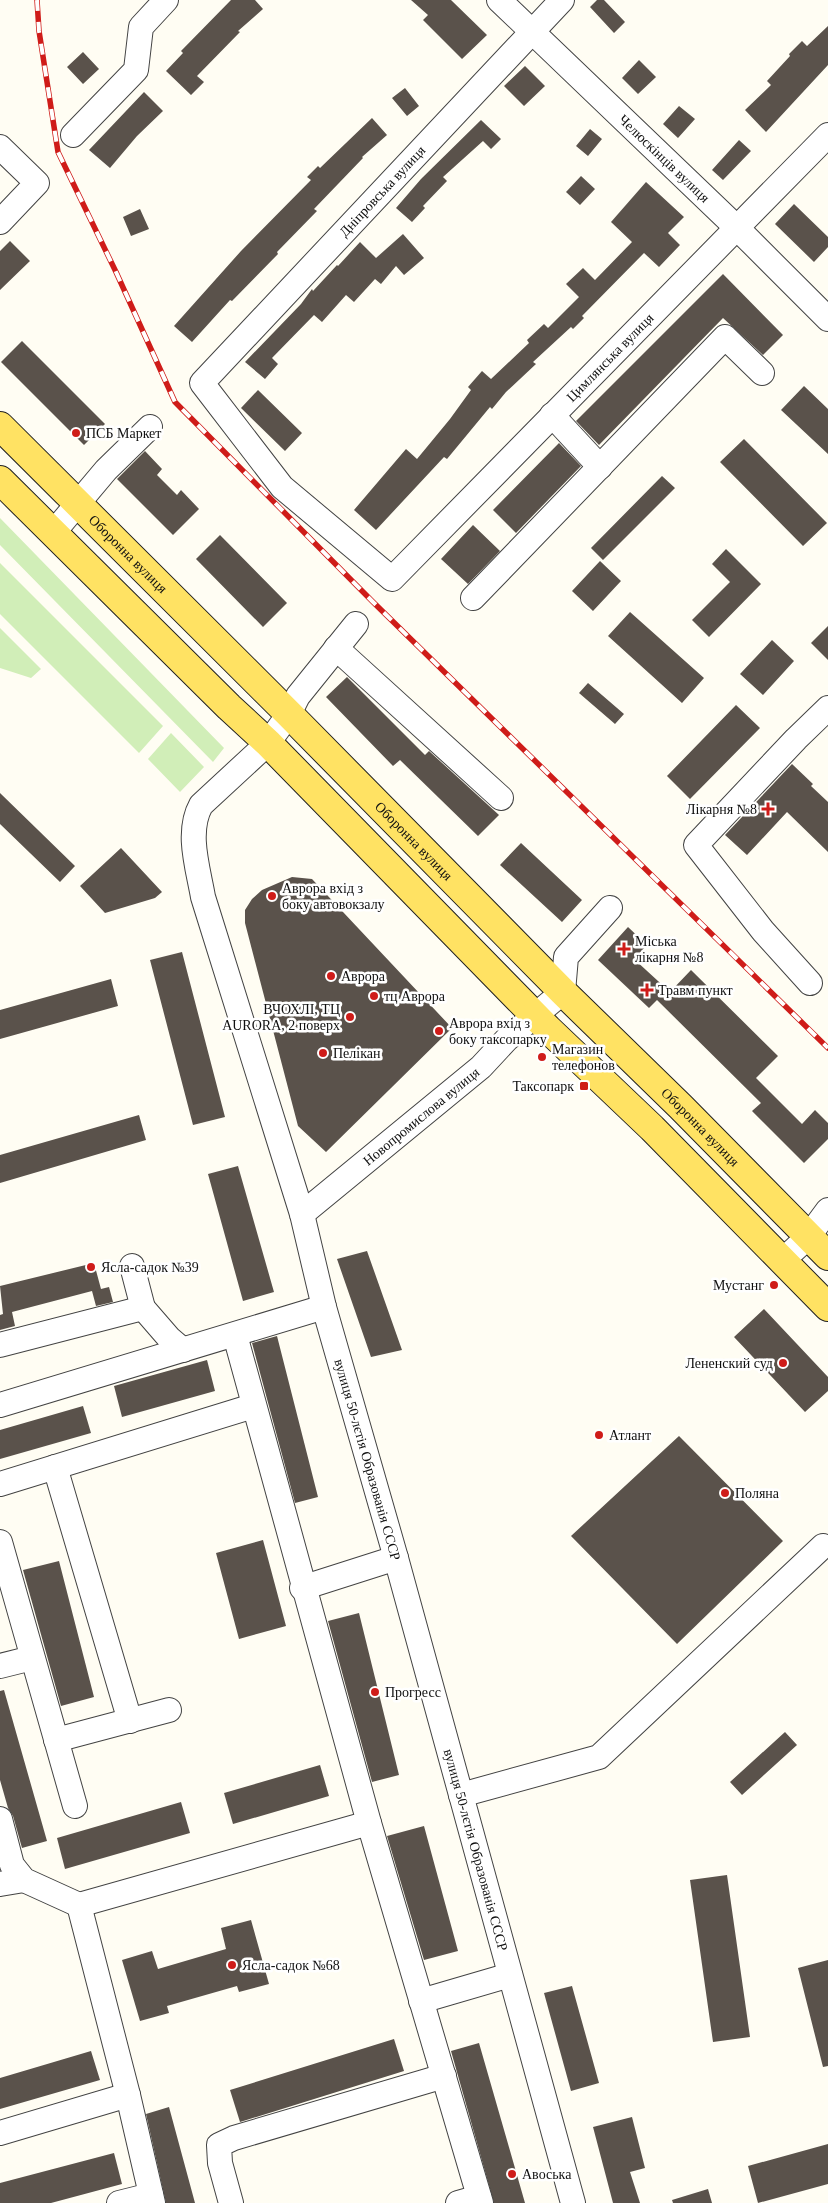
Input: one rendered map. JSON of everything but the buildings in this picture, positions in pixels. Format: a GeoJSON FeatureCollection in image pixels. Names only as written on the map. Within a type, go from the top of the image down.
{"type":"FeatureCollection","features":[{"type":"Feature","properties":{"kind":"main road","name":"Оборонна вулиця"},"geometry":{"type":"LineString","coordinates":[[0,426],[828,1256]]}},
{"type":"Feature","properties":{"kind":"main road"},"geometry":{"type":"LineString","coordinates":[[0,480],[229,707],[268,743],[828,1308]]}},
{"type":"Feature","properties":{"kind":"street"},"geometry":{"type":"LineString","coordinates":[[73,135],[136,70],[141,27],[166,0]]}},
{"type":"Feature","properties":{"kind":"street","name":"Челюскінців вулиця"},"geometry":{"type":"LineString","coordinates":[[499,0],[530,32],[737,228],[828,319]]}},
{"type":"Feature","properties":{"kind":"street","name":"Дніпровська вулиця"},"geometry":{"type":"LineString","coordinates":[[392,578],[282,487],[202,383],[562,0]]}},
{"type":"Feature","properties":{"kind":"street","name":"Цимлянська вулиця"},"geometry":{"type":"LineString","coordinates":[[392,578],[828,136]]}},
{"type":"Feature","properties":{"kind":"street"},"geometry":{"type":"LineString","coordinates":[[0,147],[37,182],[0,222]]}},
{"type":"Feature","properties":{"kind":"street"},"geometry":{"type":"LineString","coordinates":[[472,598],[725,337],[762,374]]}},
{"type":"Feature","properties":{"kind":"street"},"geometry":{"type":"LineString","coordinates":[[552,416],[600,467]]}},
{"type":"Feature","properties":{"kind":"street"},"geometry":{"type":"LineString","coordinates":[[53,533],[77,503],[150,427]]}},
{"type":"Feature","properties":{"kind":"street","name":"вулиця 50-лєтія Образованія СССР"},"geometry":{"type":"LineString","coordinates":[[356,624],[298,696],[289,714],[268,743],[201,806],[194,818],[193,833],[203,897],[302,1214],[324,1307],[396,1558],[573,2203]]}},
{"type":"Feature","properties":{"kind":"street"},"geometry":{"type":"LineString","coordinates":[[336,648],[501,798]]}},
{"type":"Feature","properties":{"kind":"street"},"geometry":{"type":"LineString","coordinates":[[810,983],[763,931],[696,845],[796,739],[828,708]]}},
{"type":"Feature","properties":{"kind":"street"},"geometry":{"type":"LineString","coordinates":[[563,992],[566,957],[610,908]]}},
{"type":"Feature","properties":{"kind":"street","name":"Новопромислова вулиця"},"geometry":{"type":"LineString","coordinates":[[302,1214],[480,1067],[507,1039],[563,992]]}},
{"type":"Feature","properties":{"kind":"street"},"geometry":{"type":"LineString","coordinates":[[782,1261],[808,1237],[828,1210]]}},
{"type":"Feature","properties":{"kind":"street"},"geometry":{"type":"LineString","coordinates":[[132,1266],[143,1308],[169,1338],[183,1350]]}},
{"type":"Feature","properties":{"kind":"street"},"geometry":{"type":"LineString","coordinates":[[0,1405],[324,1307]]}},
{"type":"Feature","properties":{"kind":"street"},"geometry":{"type":"LineString","coordinates":[[0,1345],[143,1308]]}},
{"type":"Feature","properties":{"kind":"street"},"geometry":{"type":"LineString","coordinates":[[234,1335],[368,1823],[444,2076],[473,2201]]}},
{"type":"Feature","properties":{"kind":"street"},"geometry":{"type":"LineString","coordinates":[[0,1484],[253,1406]]}},
{"type":"Feature","properties":{"kind":"street"},"geometry":{"type":"LineString","coordinates":[[55,1467],[130,1720]]}},
{"type":"Feature","properties":{"kind":"street"},"geometry":{"type":"LineString","coordinates":[[0,1542],[75,1806]]}},
{"type":"Feature","properties":{"kind":"street"},"geometry":{"type":"LineString","coordinates":[[461,1795],[599,1757],[823,1546]]}},
{"type":"Feature","properties":{"kind":"street"},"geometry":{"type":"LineString","coordinates":[[302,1588],[396,1558]]}},
{"type":"Feature","properties":{"kind":"street"},"geometry":{"type":"LineString","coordinates":[[0,1666],[32,1658]]}},
{"type":"Feature","properties":{"kind":"street"},"geometry":{"type":"LineString","coordinates":[[56,1740],[169,1710]]}},
{"type":"Feature","properties":{"kind":"street"},"geometry":{"type":"LineString","coordinates":[[0,1819],[12,1865],[24,1880],[79,1905],[368,1823]]}},
{"type":"Feature","properties":{"kind":"street"},"geometry":{"type":"LineString","coordinates":[[0,1884],[24,1880]]}},
{"type":"Feature","properties":{"kind":"street"},"geometry":{"type":"LineString","coordinates":[[79,1905],[128,2095],[152,2199],[119,2203]]}},
{"type":"Feature","properties":{"kind":"street"},"geometry":{"type":"LineString","coordinates":[[421,2001],[510,1975]]}},
{"type":"Feature","properties":{"kind":"street"},"geometry":{"type":"LineString","coordinates":[[231,2203],[220,2163],[219,2146],[234,2138],[444,2076]]}},
{"type":"Feature","properties":{"kind":"street"},"geometry":{"type":"LineString","coordinates":[[0,2132],[128,2095]]}},
{"type":"Feature","properties":{"kind":"green space"},"geometry":{"type":"Polygon","coordinates":[[[0,518],[224,748],[213,762],[0,545],[0,518]]]}},
{"type":"Feature","properties":{"kind":"green space"},"geometry":{"type":"Polygon","coordinates":[[[0,563],[163,726],[139,753],[0,614],[0,563]]]}},
{"type":"Feature","properties":{"kind":"green space"},"geometry":{"type":"Polygon","coordinates":[[[0,628],[41,669],[31,678],[0,668],[0,628]]]}},
{"type":"Feature","properties":{"kind":"green space"},"geometry":{"type":"Polygon","coordinates":[[[171,733],[204,767],[180,792],[148,759],[171,733]]]}},
{"type":"Feature","properties":{"kind":"railway"},"geometry":{"type":"LineString","coordinates":[[37,0],[39,31],[58,152],[116,272],[175,402],[373,602],[828,1048]]}},
{"type":"Feature","properties":{"kind":"place","name":"ПСБ Маркет"},"geometry":{"type":"Point","coordinates":[76,433]}},
{"type":"Feature","properties":{"kind":"place","name":"Лікарня №8"},"geometry":{"type":"Point","coordinates":[768,809]}},
{"type":"Feature","properties":{"kind":"place","name":"Аврора вхід з боку автовокзалу"},"geometry":{"type":"Point","coordinates":[272,896]}},
{"type":"Feature","properties":{"kind":"place","name":"Міська лікарня №8"},"geometry":{"type":"Point","coordinates":[624,949]}},
{"type":"Feature","properties":{"kind":"place","name":"Аврора"},"geometry":{"type":"Point","coordinates":[331,976]}},
{"type":"Feature","properties":{"kind":"place","name":"Травм пункт"},"geometry":{"type":"Point","coordinates":[647,990]}},
{"type":"Feature","properties":{"kind":"place","name":"тц Аврора"},"geometry":{"type":"Point","coordinates":[374,996]}},
{"type":"Feature","properties":{"kind":"place","name":"ВЧОХЛІ, ТЦ AURORA, 2 поверх"},"geometry":{"type":"Point","coordinates":[350,1017]}},
{"type":"Feature","properties":{"kind":"place","name":"Аврора вхід з боку таксопарку"},"geometry":{"type":"Point","coordinates":[439,1031]}},
{"type":"Feature","properties":{"kind":"place","name":"Пелікан"},"geometry":{"type":"Point","coordinates":[323,1053]}},
{"type":"Feature","properties":{"kind":"place","name":"Магазин телефонов"},"geometry":{"type":"Point","coordinates":[542,1057]}},
{"type":"Feature","properties":{"kind":"place","name":"Таксопарк"},"geometry":{"type":"Point","coordinates":[584,1086]}},
{"type":"Feature","properties":{"kind":"place","name":"Ясла-садок №39"},"geometry":{"type":"Point","coordinates":[91,1267]}},
{"type":"Feature","properties":{"kind":"place","name":"Мустанг"},"geometry":{"type":"Point","coordinates":[774,1285]}},
{"type":"Feature","properties":{"kind":"place","name":"Лененский суд"},"geometry":{"type":"Point","coordinates":[783,1363]}},
{"type":"Feature","properties":{"kind":"place","name":"Атлант"},"geometry":{"type":"Point","coordinates":[599,1435]}},
{"type":"Feature","properties":{"kind":"place","name":"Поляна"},"geometry":{"type":"Point","coordinates":[725,1493]}},
{"type":"Feature","properties":{"kind":"place","name":"Прогресс"},"geometry":{"type":"Point","coordinates":[375,1692]}},
{"type":"Feature","properties":{"kind":"place","name":"Ясла-садок №68"},"geometry":{"type":"Point","coordinates":[232,1965]}},
{"type":"Feature","properties":{"kind":"place","name":"Авоська"},"geometry":{"type":"Point","coordinates":[512,2174]}}]}
